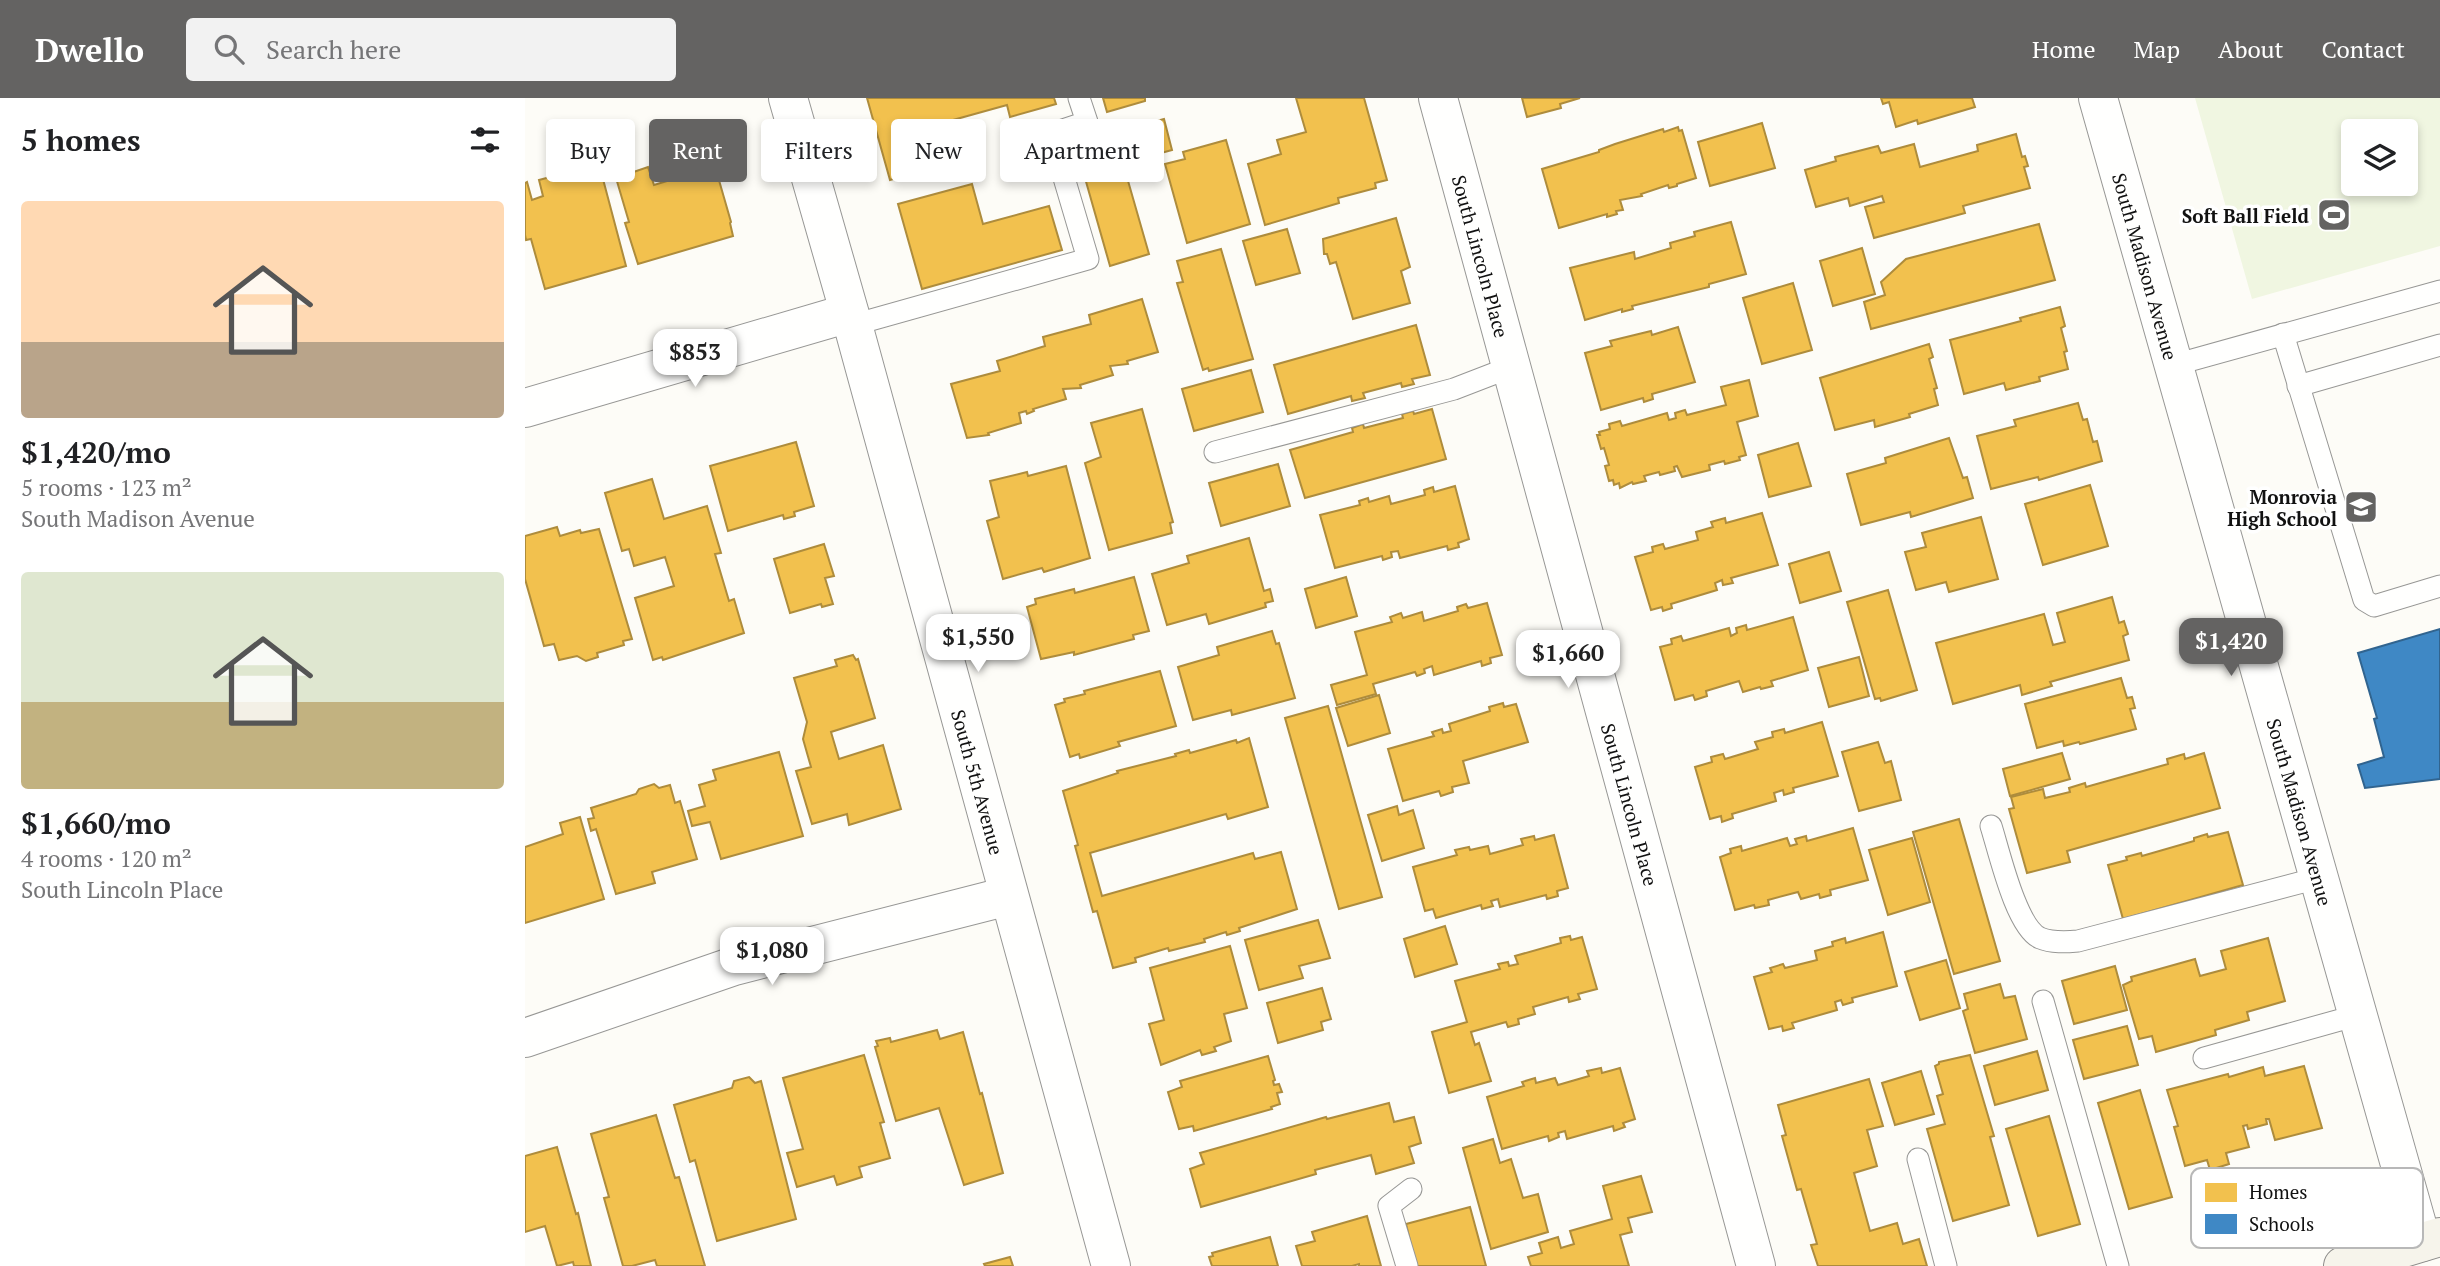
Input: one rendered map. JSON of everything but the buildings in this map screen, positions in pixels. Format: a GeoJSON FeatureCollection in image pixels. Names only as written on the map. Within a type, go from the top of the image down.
{"type":"FeatureCollection","features":[{"type":"Feature","properties":{"kind":"street","name":"South 5th Avenue"},"geometry":{"type":"LineString","coordinates":[[787,98],[851,319],[1111,1266]]}},
{"type":"Feature","properties":{"kind":"street","name":"South Lincoln Place"},"geometry":{"type":"LineString","coordinates":[[1438,98],[1756,1266]]}},
{"type":"Feature","properties":{"kind":"street","name":"South Madison Avenue"},"geometry":{"type":"LineString","coordinates":[[2098,98],[2318,878],[2358,1015],[2408,1168]]}},
{"type":"Feature","properties":{"kind":"street"},"geometry":{"type":"LineString","coordinates":[[525,408],[851,319]]}},
{"type":"Feature","properties":{"kind":"street"},"geometry":{"type":"LineString","coordinates":[[525,1038],[734,966],[1008,897]]}},
{"type":"Feature","properties":{"kind":"street","name":"South Madison Avenue"},"geometry":{"type":"LineString","coordinates":[[2423,1214],[2431,1239]]}},
{"type":"Feature","properties":{"kind":"street"},"geometry":{"type":"LineString","coordinates":[[2343,1266],[2402,1248]]}},
{"type":"Feature","properties":{"kind":"lane"},"geometry":{"type":"LineString","coordinates":[[851,319],[1089,259],[1051,134],[1087,122],[1079,98]]}},
{"type":"Feature","properties":{"kind":"lane"},"geometry":{"type":"LineString","coordinates":[[2173,365],[2440,291]]}},
{"type":"Feature","properties":{"kind":"lane"},"geometry":{"type":"LineString","coordinates":[[2283,334],[2364,600],[2374,606],[2440,586]]}},
{"type":"Feature","properties":{"kind":"lane"},"geometry":{"type":"LineString","coordinates":[[2298,386],[2440,345]]}},
{"type":"Feature","properties":{"kind":"lane"},"geometry":{"type":"LineString","coordinates":[[1215,453],[1454,388],[1511,367]]}},
{"type":"Feature","properties":{"kind":"lane"},"geometry":{"type":"LineString","coordinates":[[1991,826],[2021,918],[2038,938],[2058,942],[2078,941],[2318,878]]}},
{"type":"Feature","properties":{"kind":"lane"},"geometry":{"type":"LineString","coordinates":[[2043,1001],[2118,1266]]}},
{"type":"Feature","properties":{"kind":"lane"},"geometry":{"type":"LineString","coordinates":[[2204,1058],[2358,1015]]}},
{"type":"Feature","properties":{"kind":"lane"},"geometry":{"type":"LineString","coordinates":[[1918,1159],[1946,1266]]}},
{"type":"Feature","properties":{"kind":"lane"},"geometry":{"type":"LineString","coordinates":[[1407,1266],[1389,1206],[1411,1189]]}},
{"type":"Feature","properties":{"kind":"green space","name":"Soft Ball Field"},"geometry":{"type":"Polygon","coordinates":[[[2195,98],[2440,98],[2440,246],[2252,299],[2195,98]]]}},
{"type":"Feature","properties":{"kind":"place","name":"Soft Ball Field"},"geometry":{"type":"Point","coordinates":[2334,215]}},
{"type":"Feature","properties":{"kind":"place","name":"Monrovia High School"},"geometry":{"type":"Point","coordinates":[2361,507]}}]}
